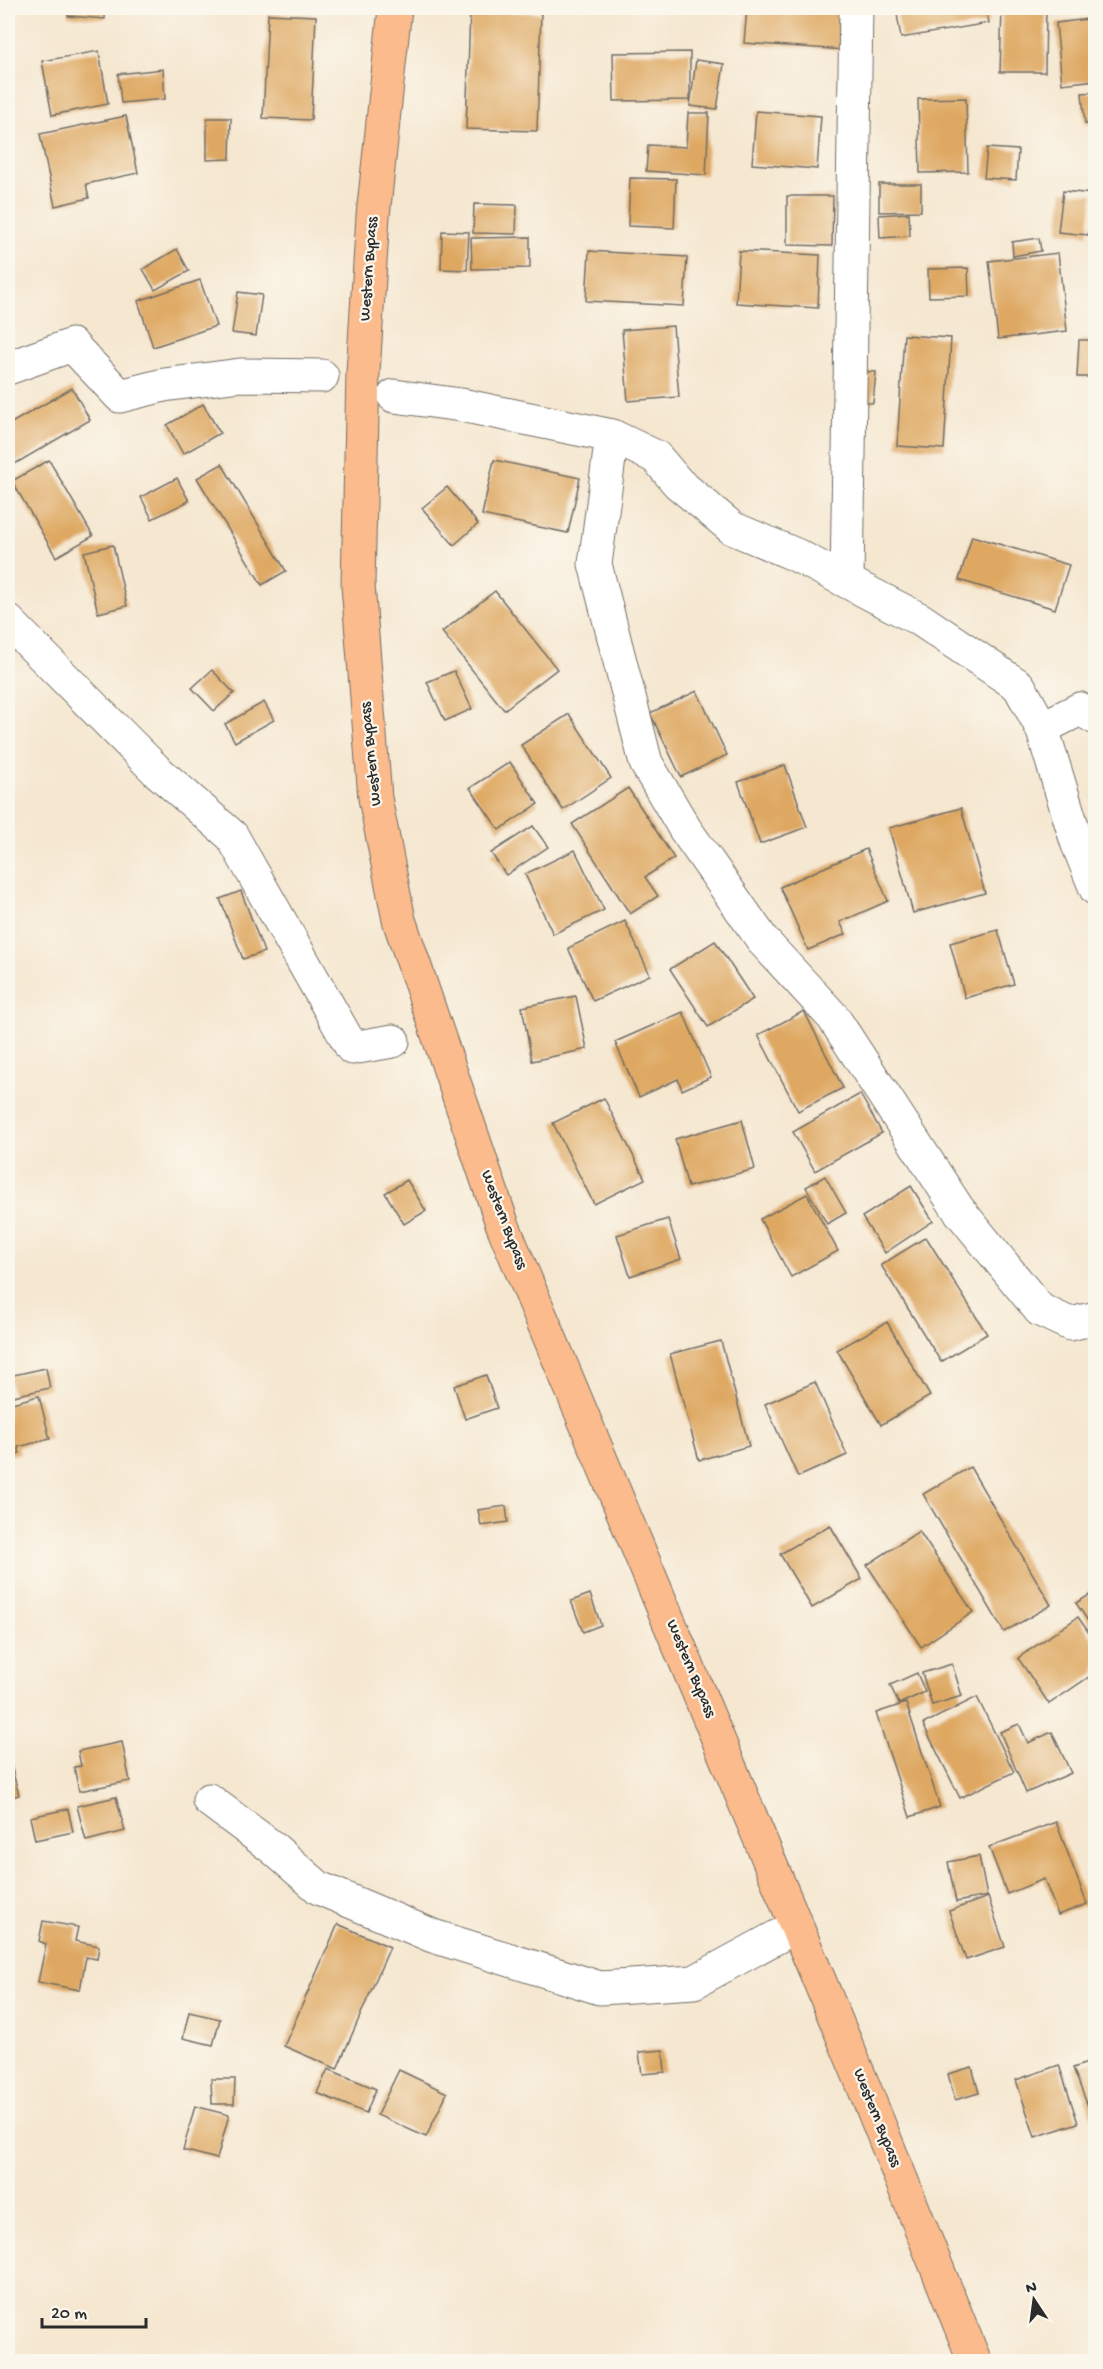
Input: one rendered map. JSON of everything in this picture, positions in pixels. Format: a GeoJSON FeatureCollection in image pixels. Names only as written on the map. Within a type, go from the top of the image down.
{"type":"FeatureCollection","features":[{"type":"Feature","properties":{"kind":"main road","name":"Western Bypass"},"geometry":{"type":"LineString","coordinates":[[395,8],[373,216],[363,373],[358,585],[375,798],[399,920],[503,1226],[797,1926],[975,2361]]}},
{"type":"Feature","properties":{"kind":"street"},"geometry":{"type":"LineString","coordinates":[[847,581],[856,8]]}},
{"type":"Feature","properties":{"kind":"street"},"geometry":{"type":"LineString","coordinates":[[8,368],[72,345],[120,396],[164,384],[240,375],[322,376]]}},
{"type":"Feature","properties":{"kind":"street"},"geometry":{"type":"LineString","coordinates":[[394,396],[461,405],[612,436],[656,457],[678,483],[732,528],[796,555],[921,620],[1019,686],[1042,728],[1077,842],[1095,889]]}},
{"type":"Feature","properties":{"kind":"street"},"geometry":{"type":"LineString","coordinates":[[612,436],[595,564],[646,764],[685,829],[758,932],[833,1017],[958,1209],[1002,1264],[1040,1310],[1070,1324],[1095,1318]]}},
{"type":"Feature","properties":{"kind":"street"},"geometry":{"type":"LineString","coordinates":[[8,621],[156,770],[232,836],[352,1048],[393,1041]]}},
{"type":"Feature","properties":{"kind":"street"},"geometry":{"type":"LineString","coordinates":[[1042,728],[1080,709],[1095,718]]}},
{"type":"Feature","properties":{"kind":"street"},"geometry":{"type":"LineString","coordinates":[[209,1800],[273,1848],[319,1888],[433,1936],[600,1988],[694,1982],[797,1926]]}},
{"type":"Feature","properties":{"kind":"building"},"geometry":{"type":"Polygon","coordinates":[[[68,8],[105,8],[105,19],[68,16],[68,8]]]}},
{"type":"Feature","properties":{"kind":"building"},"geometry":{"type":"Polygon","coordinates":[[[747,8],[847,8],[844,50],[744,43],[747,8]]]}},
{"type":"Feature","properties":{"kind":"building"},"geometry":{"type":"Polygon","coordinates":[[[896,8],[986,8],[989,23],[901,38],[896,8]]]}},
{"type":"Feature","properties":{"kind":"building"},"geometry":{"type":"Polygon","coordinates":[[[1002,8],[1046,8],[1045,72],[1000,72],[1002,8]]]}},
{"type":"Feature","properties":{"kind":"building"},"geometry":{"type":"Polygon","coordinates":[[[470,11],[541,13],[537,131],[466,129],[470,11]]]}},
{"type":"Feature","properties":{"kind":"building"},"geometry":{"type":"Polygon","coordinates":[[[268,14],[316,16],[311,120],[263,118],[268,14]]]}},
{"type":"Feature","properties":{"kind":"building"},"geometry":{"type":"Polygon","coordinates":[[[1096,18],[1096,80],[1062,84],[1056,23],[1096,18]]]}},
{"type":"Feature","properties":{"kind":"building"},"geometry":{"type":"Polygon","coordinates":[[[99,51],[108,104],[52,115],[42,61],[99,51]]]}},
{"type":"Feature","properties":{"kind":"building"},"geometry":{"type":"Polygon","coordinates":[[[690,52],[690,100],[614,101],[613,53],[690,52]]]}},
{"type":"Feature","properties":{"kind":"building"},"geometry":{"type":"Polygon","coordinates":[[[696,60],[724,64],[717,109],[690,106],[696,60]]]}},
{"type":"Feature","properties":{"kind":"building"},"geometry":{"type":"Polygon","coordinates":[[[163,69],[165,99],[121,103],[118,74],[163,69]]]}},
{"type":"Feature","properties":{"kind":"building"},"geometry":{"type":"Polygon","coordinates":[[[1096,92],[1096,124],[1085,124],[1082,93],[1096,92]]]}},
{"type":"Feature","properties":{"kind":"building"},"geometry":{"type":"Polygon","coordinates":[[[966,98],[968,172],[920,173],[918,99],[966,98]]]}},
{"type":"Feature","properties":{"kind":"building"},"geometry":{"type":"Polygon","coordinates":[[[756,111],[821,116],[817,169],[752,164],[756,111]]]}},
{"type":"Feature","properties":{"kind":"building"},"geometry":{"type":"Polygon","coordinates":[[[688,113],[709,113],[706,175],[646,171],[648,145],[686,147],[688,113]]]}},
{"type":"Feature","properties":{"kind":"building"},"geometry":{"type":"Polygon","coordinates":[[[126,116],[138,173],[86,184],[89,198],[55,206],[40,134],[126,116]]]}},
{"type":"Feature","properties":{"kind":"building"},"geometry":{"type":"Polygon","coordinates":[[[207,118],[231,118],[230,159],[207,160],[207,118]]]}},
{"type":"Feature","properties":{"kind":"building"},"geometry":{"type":"Polygon","coordinates":[[[987,148],[1018,150],[1016,180],[984,178],[987,148]]]}},
{"type":"Feature","properties":{"kind":"building"},"geometry":{"type":"Polygon","coordinates":[[[630,178],[676,179],[674,228],[628,226],[630,178]]]}},
{"type":"Feature","properties":{"kind":"building"},"geometry":{"type":"Polygon","coordinates":[[[879,184],[921,184],[921,211],[879,212],[879,184]]]}},
{"type":"Feature","properties":{"kind":"building"},"geometry":{"type":"Polygon","coordinates":[[[1063,191],[1093,194],[1088,235],[1058,232],[1063,191]]]}},
{"type":"Feature","properties":{"kind":"building"},"geometry":{"type":"Polygon","coordinates":[[[787,196],[833,196],[832,246],[787,245],[787,196]]]}},
{"type":"Feature","properties":{"kind":"building"},"geometry":{"type":"Polygon","coordinates":[[[474,204],[517,205],[516,234],[473,233],[474,204]]]}},
{"type":"Feature","properties":{"kind":"building"},"geometry":{"type":"Polygon","coordinates":[[[909,213],[910,236],[880,238],[879,215],[909,213]]]}},
{"type":"Feature","properties":{"kind":"building"},"geometry":{"type":"Polygon","coordinates":[[[442,231],[469,232],[467,270],[441,269],[442,231]]]}},
{"type":"Feature","properties":{"kind":"building"},"geometry":{"type":"Polygon","coordinates":[[[530,237],[530,268],[472,269],[471,238],[530,237]]]}},
{"type":"Feature","properties":{"kind":"building"},"geometry":{"type":"Polygon","coordinates":[[[1039,238],[1041,251],[1013,256],[1012,242],[1039,238]]]}},
{"type":"Feature","properties":{"kind":"building"},"geometry":{"type":"Polygon","coordinates":[[[177,249],[189,271],[155,290],[143,269],[177,249]]]}},
{"type":"Feature","properties":{"kind":"building"},"geometry":{"type":"Polygon","coordinates":[[[589,251],[687,257],[684,306],[586,301],[589,251]]]}},
{"type":"Feature","properties":{"kind":"building"},"geometry":{"type":"Polygon","coordinates":[[[739,251],[820,255],[818,308],[736,303],[739,251]]]}},
{"type":"Feature","properties":{"kind":"building"},"geometry":{"type":"Polygon","coordinates":[[[1058,253],[1067,331],[998,339],[989,261],[1058,253]]]}},
{"type":"Feature","properties":{"kind":"building"},"geometry":{"type":"Polygon","coordinates":[[[968,268],[969,296],[929,297],[928,269],[968,268]]]}},
{"type":"Feature","properties":{"kind":"building"},"geometry":{"type":"Polygon","coordinates":[[[200,280],[216,326],[153,347],[138,301],[200,280]]]}},
{"type":"Feature","properties":{"kind":"building"},"geometry":{"type":"Polygon","coordinates":[[[238,292],[262,295],[256,336],[232,333],[238,292]]]}},
{"type":"Feature","properties":{"kind":"building"},"geometry":{"type":"Polygon","coordinates":[[[673,326],[679,397],[628,401],[622,330],[673,326]]]}},
{"type":"Feature","properties":{"kind":"building"},"geometry":{"type":"Polygon","coordinates":[[[904,335],[951,338],[944,449],[897,446],[904,335]]]}},
{"type":"Feature","properties":{"kind":"building"},"geometry":{"type":"Polygon","coordinates":[[[1079,340],[1096,340],[1096,377],[1077,377],[1079,340]]]}},
{"type":"Feature","properties":{"kind":"building"},"geometry":{"type":"Polygon","coordinates":[[[860,371],[876,372],[873,403],[858,402],[860,371]]]}},
{"type":"Feature","properties":{"kind":"building"},"geometry":{"type":"Polygon","coordinates":[[[72,388],[90,420],[8,468],[8,425],[72,388]]]}},
{"type":"Feature","properties":{"kind":"building"},"geometry":{"type":"Polygon","coordinates":[[[203,404],[220,433],[183,454],[167,425],[203,404]]]}},
{"type":"Feature","properties":{"kind":"building"},"geometry":{"type":"Polygon","coordinates":[[[49,460],[93,536],[56,557],[12,481],[49,460]]]}},
{"type":"Feature","properties":{"kind":"building"},"geometry":{"type":"Polygon","coordinates":[[[494,460],[580,478],[568,533],[482,515],[494,460]]]}},
{"type":"Feature","properties":{"kind":"building"},"geometry":{"type":"Polygon","coordinates":[[[222,464],[286,571],[262,585],[197,478],[222,464]]]}},
{"type":"Feature","properties":{"kind":"building"},"geometry":{"type":"Polygon","coordinates":[[[177,478],[189,501],[152,519],[141,497],[177,478]]]}},
{"type":"Feature","properties":{"kind":"building"},"geometry":{"type":"Polygon","coordinates":[[[447,487],[478,524],[454,545],[422,508],[447,487]]]}},
{"type":"Feature","properties":{"kind":"building"},"geometry":{"type":"Polygon","coordinates":[[[972,536],[1069,565],[1055,609],[959,580],[972,536]]]}},
{"type":"Feature","properties":{"kind":"building"},"geometry":{"type":"Polygon","coordinates":[[[113,545],[127,606],[98,613],[84,552],[113,545]]]}},
{"type":"Feature","properties":{"kind":"building"},"geometry":{"type":"Polygon","coordinates":[[[495,591],[557,669],[504,710],[442,632],[495,591]]]}},
{"type":"Feature","properties":{"kind":"building"},"geometry":{"type":"Polygon","coordinates":[[[212,670],[234,693],[214,711],[192,688],[212,670]]]}},
{"type":"Feature","properties":{"kind":"building"},"geometry":{"type":"Polygon","coordinates":[[[454,671],[472,709],[445,721],[427,682],[454,671]]]}},
{"type":"Feature","properties":{"kind":"building"},"geometry":{"type":"Polygon","coordinates":[[[697,691],[727,755],[681,777],[650,713],[697,691]]]}},
{"type":"Feature","properties":{"kind":"building"},"geometry":{"type":"Polygon","coordinates":[[[264,702],[274,720],[235,742],[225,724],[264,702]]]}},
{"type":"Feature","properties":{"kind":"building"},"geometry":{"type":"Polygon","coordinates":[[[569,714],[611,778],[563,810],[521,745],[569,714]]]}},
{"type":"Feature","properties":{"kind":"building"},"geometry":{"type":"Polygon","coordinates":[[[510,762],[538,804],[499,830],[470,788],[510,762]]]}},
{"type":"Feature","properties":{"kind":"building"},"geometry":{"type":"Polygon","coordinates":[[[785,765],[807,827],[760,844],[738,782],[785,765]]]}},
{"type":"Feature","properties":{"kind":"building"},"geometry":{"type":"Polygon","coordinates":[[[628,788],[674,858],[645,877],[658,896],[630,914],[572,824],[628,788]]]}},
{"type":"Feature","properties":{"kind":"building"},"geometry":{"type":"Polygon","coordinates":[[[961,808],[985,893],[913,913],[889,828],[961,808]]]}},
{"type":"Feature","properties":{"kind":"building"},"geometry":{"type":"Polygon","coordinates":[[[533,826],[548,847],[506,875],[491,853],[533,826]]]}},
{"type":"Feature","properties":{"kind":"building"},"geometry":{"type":"Polygon","coordinates":[[[866,849],[888,901],[840,922],[846,934],[808,950],[780,887],[866,849]]]}},
{"type":"Feature","properties":{"kind":"building"},"geometry":{"type":"Polygon","coordinates":[[[575,850],[604,910],[553,934],[525,874],[575,850]]]}},
{"type":"Feature","properties":{"kind":"building"},"geometry":{"type":"Polygon","coordinates":[[[241,891],[264,952],[243,959],[220,899],[241,891]]]}},
{"type":"Feature","properties":{"kind":"building"},"geometry":{"type":"Polygon","coordinates":[[[625,921],[650,975],[593,1001],[568,948],[625,921]]]}},
{"type":"Feature","properties":{"kind":"building"},"geometry":{"type":"Polygon","coordinates":[[[998,930],[1014,984],[965,998],[950,943],[998,930]]]}},
{"type":"Feature","properties":{"kind":"building"},"geometry":{"type":"Polygon","coordinates":[[[715,941],[753,999],[708,1027],[670,969],[715,941]]]}},
{"type":"Feature","properties":{"kind":"building"},"geometry":{"type":"Polygon","coordinates":[[[576,996],[587,1049],[532,1061],[522,1007],[576,996]]]}},
{"type":"Feature","properties":{"kind":"building"},"geometry":{"type":"Polygon","coordinates":[[[804,1011],[843,1088],[798,1111],[758,1035],[804,1011]]]}},
{"type":"Feature","properties":{"kind":"building"},"geometry":{"type":"Polygon","coordinates":[[[683,1012],[711,1077],[682,1090],[678,1079],[639,1097],[615,1042],[683,1012]]]}},
{"type":"Feature","properties":{"kind":"building"},"geometry":{"type":"Polygon","coordinates":[[[860,1094],[882,1133],[815,1171],[793,1132],[860,1094]]]}},
{"type":"Feature","properties":{"kind":"building"},"geometry":{"type":"Polygon","coordinates":[[[604,1098],[645,1179],[594,1204],[553,1123],[604,1098]]]}},
{"type":"Feature","properties":{"kind":"building"},"geometry":{"type":"Polygon","coordinates":[[[742,1120],[755,1169],[688,1187],[675,1139],[742,1120]]]}},
{"type":"Feature","properties":{"kind":"building"},"geometry":{"type":"Polygon","coordinates":[[[825,1176],[846,1213],[827,1224],[806,1187],[825,1176]]]}},
{"type":"Feature","properties":{"kind":"building"},"geometry":{"type":"Polygon","coordinates":[[[407,1180],[426,1211],[404,1224],[385,1193],[407,1180]]]}},
{"type":"Feature","properties":{"kind":"building"},"geometry":{"type":"Polygon","coordinates":[[[911,1186],[933,1221],[885,1253],[862,1217],[911,1186]]]}},
{"type":"Feature","properties":{"kind":"building"},"geometry":{"type":"Polygon","coordinates":[[[807,1194],[838,1251],[791,1277],[760,1219],[807,1194]]]}},
{"type":"Feature","properties":{"kind":"building"},"geometry":{"type":"Polygon","coordinates":[[[668,1219],[681,1259],[630,1276],[617,1235],[668,1219]]]}},
{"type":"Feature","properties":{"kind":"building"},"geometry":{"type":"Polygon","coordinates":[[[926,1237],[987,1334],[941,1362],[881,1265],[926,1237]]]}},
{"type":"Feature","properties":{"kind":"building"},"geometry":{"type":"Polygon","coordinates":[[[887,1322],[930,1396],[881,1425],[837,1350],[887,1322]]]}},
{"type":"Feature","properties":{"kind":"building"},"geometry":{"type":"Polygon","coordinates":[[[721,1341],[749,1446],[699,1460],[670,1354],[721,1341]]]}},
{"type":"Feature","properties":{"kind":"building"},"geometry":{"type":"Polygon","coordinates":[[[46,1368],[50,1388],[13,1396],[9,1376],[46,1368]]]}},
{"type":"Feature","properties":{"kind":"building"},"geometry":{"type":"Polygon","coordinates":[[[486,1375],[497,1408],[465,1419],[454,1386],[486,1375]]]}},
{"type":"Feature","properties":{"kind":"building"},"geometry":{"type":"Polygon","coordinates":[[[815,1382],[847,1455],[798,1477],[765,1404],[815,1382]]]}},
{"type":"Feature","properties":{"kind":"building"},"geometry":{"type":"Polygon","coordinates":[[[39,1396],[50,1439],[18,1447],[20,1453],[8,1456],[8,1404],[39,1396]]]}},
{"type":"Feature","properties":{"kind":"building"},"geometry":{"type":"Polygon","coordinates":[[[970,1467],[1051,1605],[1004,1632],[923,1494],[970,1467]]]}},
{"type":"Feature","properties":{"kind":"building"},"geometry":{"type":"Polygon","coordinates":[[[506,1506],[508,1522],[481,1526],[478,1510],[506,1506]]]}},
{"type":"Feature","properties":{"kind":"building"},"geometry":{"type":"Polygon","coordinates":[[[830,1525],[862,1579],[812,1608],[780,1554],[830,1525]]]}},
{"type":"Feature","properties":{"kind":"building"},"geometry":{"type":"Polygon","coordinates":[[[919,1531],[973,1612],[921,1647],[867,1565],[919,1531]]]}},
{"type":"Feature","properties":{"kind":"building"},"geometry":{"type":"Polygon","coordinates":[[[1096,1591],[1096,1633],[1076,1603],[1096,1591]]]}},
{"type":"Feature","properties":{"kind":"building"},"geometry":{"type":"Polygon","coordinates":[[[590,1594],[601,1625],[583,1632],[571,1601],[590,1594]]]}},
{"type":"Feature","properties":{"kind":"building"},"geometry":{"type":"Polygon","coordinates":[[[1078,1617],[1096,1643],[1096,1672],[1049,1704],[1018,1658],[1078,1617]]]}},
{"type":"Feature","properties":{"kind":"building"},"geometry":{"type":"Polygon","coordinates":[[[952,1664],[962,1696],[932,1705],[922,1673],[952,1664]]]}},
{"type":"Feature","properties":{"kind":"building"},"geometry":{"type":"Polygon","coordinates":[[[917,1673],[925,1692],[899,1704],[890,1685],[917,1673]]]}},
{"type":"Feature","properties":{"kind":"building"},"geometry":{"type":"Polygon","coordinates":[[[977,1697],[1014,1772],[960,1798],[923,1724],[977,1697]]]}},
{"type":"Feature","properties":{"kind":"building"},"geometry":{"type":"Polygon","coordinates":[[[906,1703],[940,1807],[910,1817],[876,1713],[906,1703]]]}},
{"type":"Feature","properties":{"kind":"building"},"geometry":{"type":"Polygon","coordinates":[[[1019,1724],[1028,1743],[1052,1732],[1071,1773],[1026,1793],[1000,1732],[1019,1724]]]}},
{"type":"Feature","properties":{"kind":"building"},"geometry":{"type":"Polygon","coordinates":[[[122,1742],[130,1781],[79,1791],[74,1767],[81,1766],[78,1751],[122,1742]]]}},
{"type":"Feature","properties":{"kind":"building"},"geometry":{"type":"Polygon","coordinates":[[[8,1754],[19,1795],[8,1798],[8,1754]]]}},
{"type":"Feature","properties":{"kind":"building"},"geometry":{"type":"Polygon","coordinates":[[[116,1797],[125,1831],[86,1841],[77,1806],[116,1797]]]}},
{"type":"Feature","properties":{"kind":"building"},"geometry":{"type":"Polygon","coordinates":[[[68,1809],[73,1832],[35,1840],[30,1817],[68,1809]]]}},
{"type":"Feature","properties":{"kind":"building"},"geometry":{"type":"Polygon","coordinates":[[[1056,1822],[1087,1904],[1058,1915],[1044,1879],[1007,1894],[989,1847],[1056,1822]]]}},
{"type":"Feature","properties":{"kind":"building"},"geometry":{"type":"Polygon","coordinates":[[[979,1856],[987,1896],[956,1902],[948,1862],[979,1856]]]}},
{"type":"Feature","properties":{"kind":"building"},"geometry":{"type":"Polygon","coordinates":[[[988,1897],[1005,1947],[966,1960],[949,1911],[988,1897]]]}},
{"type":"Feature","properties":{"kind":"building"},"geometry":{"type":"Polygon","coordinates":[[[43,1921],[78,1927],[75,1941],[99,1946],[97,1959],[86,1957],[80,1990],[38,1982],[46,1944],[39,1941],[43,1921]]]}},
{"type":"Feature","properties":{"kind":"building"},"geometry":{"type":"Polygon","coordinates":[[[338,1924],[390,1947],[337,2069],[284,2046],[338,1924]]]}},
{"type":"Feature","properties":{"kind":"building"},"geometry":{"type":"Polygon","coordinates":[[[189,2012],[220,2019],[213,2045],[183,2038],[189,2012]]]}},
{"type":"Feature","properties":{"kind":"building"},"geometry":{"type":"Polygon","coordinates":[[[663,2050],[665,2072],[642,2074],[639,2052],[663,2050]]]}},
{"type":"Feature","properties":{"kind":"building"},"geometry":{"type":"Polygon","coordinates":[[[1096,2060],[1096,2118],[1093,2119],[1073,2068],[1096,2060]]]}},
{"type":"Feature","properties":{"kind":"building"},"geometry":{"type":"Polygon","coordinates":[[[1059,2065],[1078,2123],[1035,2137],[1016,2080],[1059,2065]]]}},
{"type":"Feature","properties":{"kind":"building"},"geometry":{"type":"Polygon","coordinates":[[[972,2067],[979,2093],[955,2100],[948,2074],[972,2067]]]}},
{"type":"Feature","properties":{"kind":"building"},"geometry":{"type":"Polygon","coordinates":[[[328,2069],[376,2089],[366,2113],[317,2093],[328,2069]]]}},
{"type":"Feature","properties":{"kind":"building"},"geometry":{"type":"Polygon","coordinates":[[[399,2070],[447,2093],[426,2137],[377,2115],[399,2070]]]}},
{"type":"Feature","properties":{"kind":"building"},"geometry":{"type":"Polygon","coordinates":[[[211,2079],[235,2079],[234,2104],[212,2104],[211,2079]]]}},
{"type":"Feature","properties":{"kind":"building"},"geometry":{"type":"Polygon","coordinates":[[[195,2106],[229,2115],[217,2159],[183,2150],[195,2106]]]}}]}
